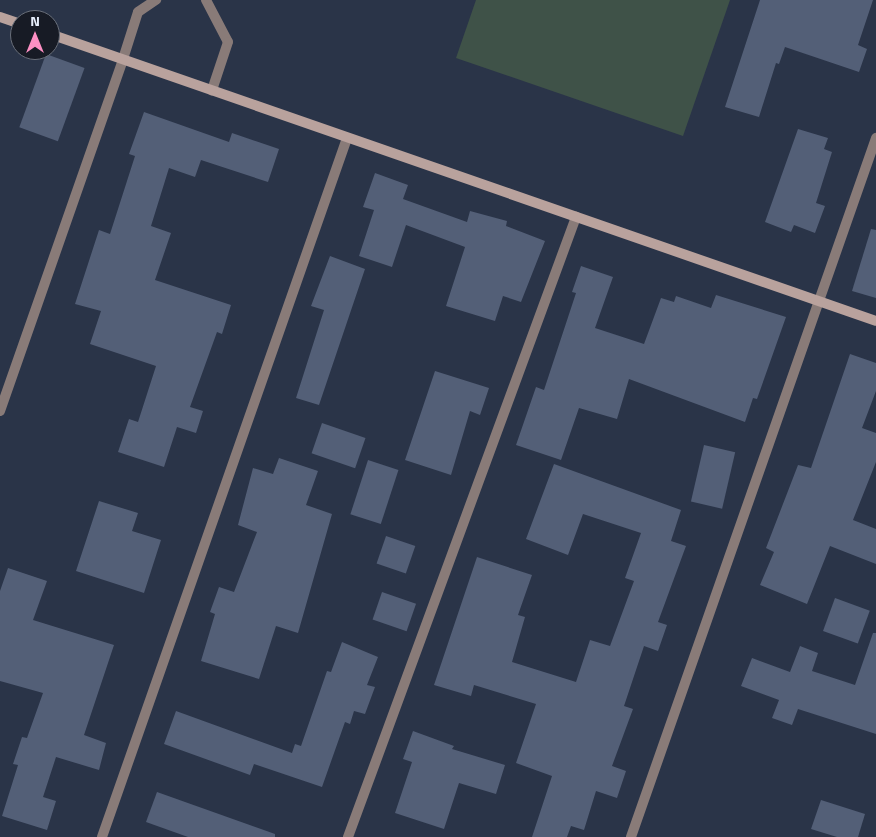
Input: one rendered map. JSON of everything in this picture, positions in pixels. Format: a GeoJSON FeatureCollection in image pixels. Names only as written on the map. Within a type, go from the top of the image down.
{"type":"FeatureCollection","features":[{"type":"Feature","properties":{"kind":"street"},"geometry":{"type":"LineString","coordinates":[[0,411],[138,12],[156,0]]}},
{"type":"Feature","properties":{"kind":"street"},"geometry":{"type":"LineString","coordinates":[[206,0],[228,42],[212,90]]}},
{"type":"Feature","properties":{"kind":"street"},"geometry":{"type":"LineString","coordinates":[[60,37],[876,321]]}},
{"type":"Feature","properties":{"kind":"street"},"geometry":{"type":"LineString","coordinates":[[102,837],[347,138]]}},
{"type":"Feature","properties":{"kind":"street"},"geometry":{"type":"LineString","coordinates":[[631,837],[817,301],[876,138]]}},
{"type":"Feature","properties":{"kind":"street"},"geometry":{"type":"LineString","coordinates":[[348,837],[576,217]]}},
{"type":"Feature","properties":{"kind":"green space"},"geometry":{"type":"Polygon","coordinates":[[[476,0],[730,0],[683,136],[456,58],[476,0]]]}},
{"type":"Feature","properties":{"kind":"building"},"geometry":{"type":"Polygon","coordinates":[[[760,0],[873,0],[858,45],[867,49],[859,72],[785,47],[779,64],[776,63],[759,117],[725,107],[760,0]]]}},
{"type":"Feature","properties":{"kind":"building"},"geometry":{"type":"Polygon","coordinates":[[[60,59],[85,68],[58,141],[19,127],[44,60],[60,59]]]}},
{"type":"Feature","properties":{"kind":"building"},"geometry":{"type":"Polygon","coordinates":[[[144,112],[229,142],[232,133],[279,149],[268,182],[201,160],[195,177],[169,168],[151,226],[171,233],[155,280],[231,305],[222,334],[217,332],[190,407],[203,411],[196,433],[177,427],[164,467],[118,452],[129,419],[138,422],[156,366],[90,344],[101,311],[75,304],[99,230],[110,234],[135,156],[129,154],[144,112]]]}},
{"type":"Feature","properties":{"kind":"building"},"geometry":{"type":"Polygon","coordinates":[[[798,129],[828,138],[824,149],[832,152],[816,203],[825,206],[815,233],[794,225],[791,232],[765,222],[798,129]]]}},
{"type":"Feature","properties":{"kind":"building"},"geometry":{"type":"Polygon","coordinates":[[[375,173],[408,185],[403,199],[467,222],[470,211],[507,221],[506,226],[545,241],[521,302],[503,296],[495,321],[446,306],[465,247],[406,225],[392,267],[359,256],[374,210],[363,207],[375,173]]]}},
{"type":"Feature","properties":{"kind":"building"},"geometry":{"type":"Polygon","coordinates":[[[871,229],[876,230],[876,298],[852,291],[871,229]]]}},
{"type":"Feature","properties":{"kind":"building"},"geometry":{"type":"Polygon","coordinates":[[[330,256],[365,269],[319,405],[296,398],[324,310],[311,306],[330,256]]]}},
{"type":"Feature","properties":{"kind":"building"},"geometry":{"type":"Polygon","coordinates":[[[581,266],[613,277],[595,328],[644,344],[661,298],[674,302],[676,296],[711,308],[716,295],[786,317],[757,399],[753,398],[745,422],[629,379],[617,419],[579,408],[561,460],[516,445],[536,387],[544,390],[576,293],[572,292],[581,266]]]}},
{"type":"Feature","properties":{"kind":"building"},"geometry":{"type":"Polygon","coordinates":[[[850,354],[876,363],[876,391],[862,428],[876,433],[876,462],[853,520],[876,529],[876,564],[830,546],[807,604],[760,585],[774,552],[766,548],[798,465],[811,468],[850,354]]]}},
{"type":"Feature","properties":{"kind":"building"},"geometry":{"type":"Polygon","coordinates":[[[435,371],[489,388],[480,415],[470,411],[451,475],[405,460],[435,371]]]}},
{"type":"Feature","properties":{"kind":"building"},"geometry":{"type":"Polygon","coordinates":[[[322,423],[365,438],[355,468],[312,453],[322,423]]]}},
{"type":"Feature","properties":{"kind":"building"},"geometry":{"type":"Polygon","coordinates":[[[704,445],[735,452],[722,509],[691,502],[704,445]]]}},
{"type":"Feature","properties":{"kind":"building"},"geometry":{"type":"Polygon","coordinates":[[[279,458],[318,471],[306,505],[332,514],[298,633],[276,626],[259,679],[201,661],[215,614],[210,612],[219,587],[234,592],[257,532],[238,525],[253,468],[273,474],[279,458]]]}},
{"type":"Feature","properties":{"kind":"building"},"geometry":{"type":"Polygon","coordinates":[[[368,460],[398,470],[381,524],[350,514],[368,460]]]}},
{"type":"Feature","properties":{"kind":"building"},"geometry":{"type":"Polygon","coordinates":[[[554,464],[681,510],[671,541],[686,546],[658,622],[667,625],[658,651],[644,646],[624,706],[633,709],[612,766],[626,771],[617,798],[596,791],[584,830],[571,826],[567,837],[532,837],[552,776],[516,763],[536,704],[474,685],[471,696],[434,685],[477,557],[532,575],[518,615],[525,617],[512,662],[576,682],[590,640],[610,646],[634,581],[625,578],[641,533],[583,514],[568,555],[526,539],[554,464]]]}},
{"type":"Feature","properties":{"kind":"building"},"geometry":{"type":"Polygon","coordinates":[[[99,501],[138,513],[132,531],[161,540],[144,593],[76,571],[99,501]]]}},
{"type":"Feature","properties":{"kind":"building"},"geometry":{"type":"Polygon","coordinates":[[[386,536],[415,546],[406,574],[377,563],[386,536]]]}},
{"type":"Feature","properties":{"kind":"building"},"geometry":{"type":"Polygon","coordinates":[[[8,568],[47,581],[33,620],[114,645],[84,735],[106,743],[99,770],[56,757],[43,797],[56,801],[47,830],[2,816],[18,765],[13,764],[22,737],[27,738],[43,693],[0,681],[0,591],[8,568]]]}},
{"type":"Feature","properties":{"kind":"building"},"geometry":{"type":"Polygon","coordinates":[[[382,592],[416,604],[407,631],[373,619],[382,592]]]}},
{"type":"Feature","properties":{"kind":"building"},"geometry":{"type":"Polygon","coordinates":[[[835,598],[870,611],[858,644],[823,631],[835,598]]]}},
{"type":"Feature","properties":{"kind":"building"},"geometry":{"type":"Polygon","coordinates":[[[873,633],[876,633],[876,734],[798,709],[792,725],[772,718],[779,700],[741,686],[752,658],[790,672],[800,646],[818,653],[812,671],[855,685],[873,633]]]}},
{"type":"Feature","properties":{"kind":"building"},"geometry":{"type":"Polygon","coordinates":[[[342,642],[378,657],[367,685],[375,687],[365,714],[354,711],[350,724],[345,722],[322,787],[254,764],[250,775],[164,744],[176,711],[292,753],[295,744],[301,746],[327,671],[331,672],[342,642]]]}},
{"type":"Feature","properties":{"kind":"building"},"geometry":{"type":"Polygon","coordinates":[[[413,731],[454,746],[452,749],[505,765],[496,794],[459,783],[444,829],[395,813],[412,762],[403,759],[413,731]]]}},
{"type":"Feature","properties":{"kind":"building"},"geometry":{"type":"Polygon","coordinates":[[[157,792],[275,834],[275,837],[188,837],[146,822],[157,792]]]}},
{"type":"Feature","properties":{"kind":"building"},"geometry":{"type":"Polygon","coordinates":[[[821,800],[865,814],[858,837],[837,837],[811,829],[821,800]]]}}]}
